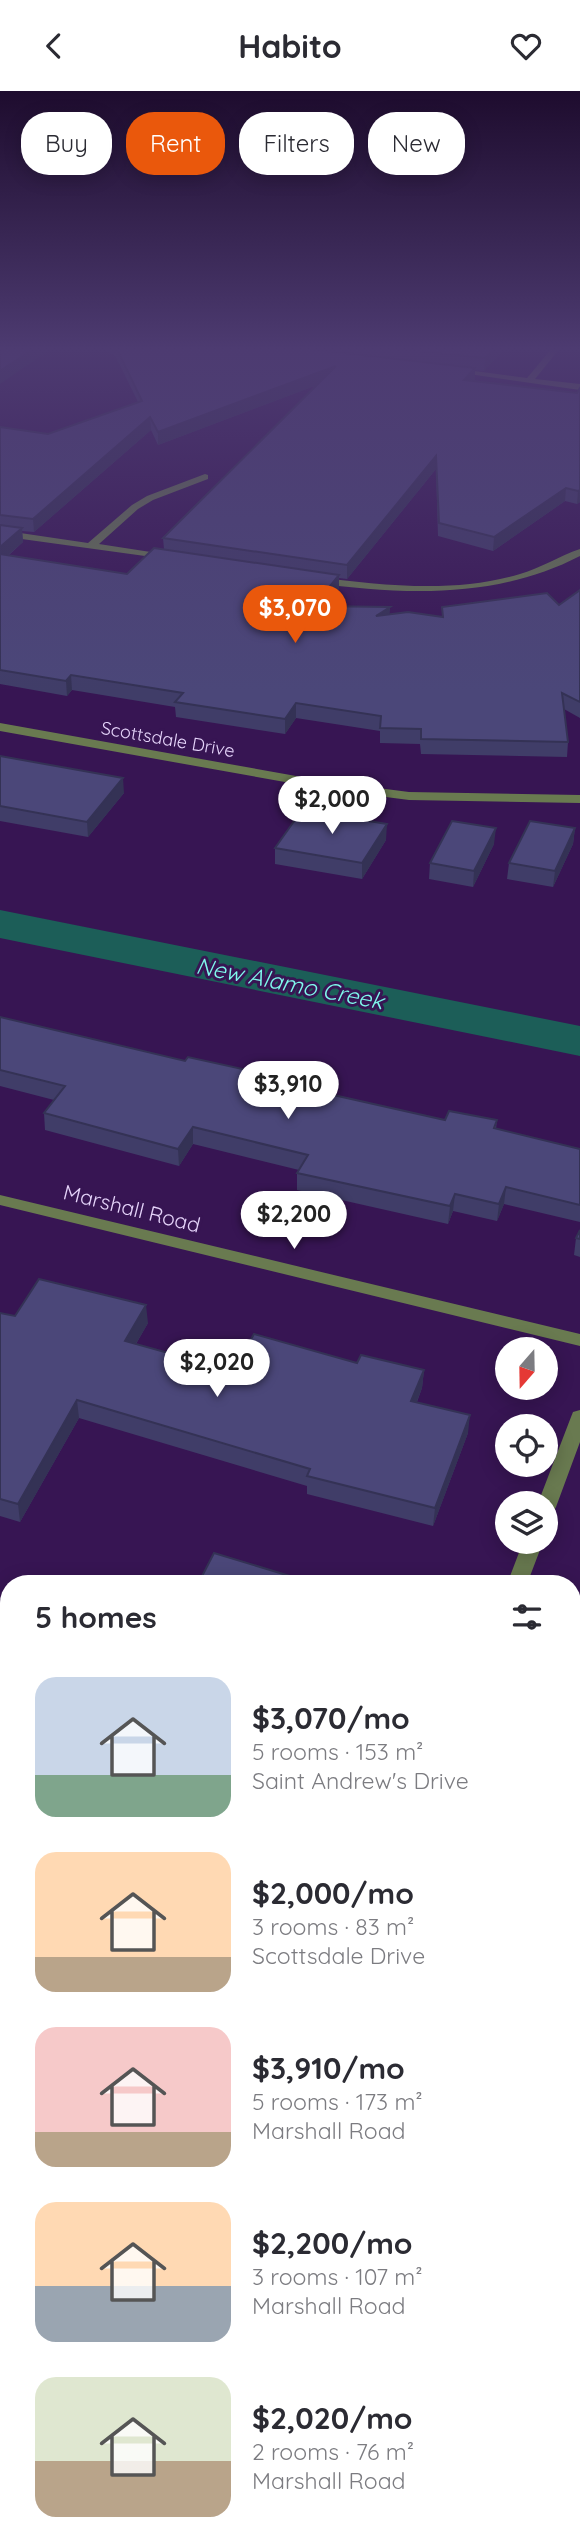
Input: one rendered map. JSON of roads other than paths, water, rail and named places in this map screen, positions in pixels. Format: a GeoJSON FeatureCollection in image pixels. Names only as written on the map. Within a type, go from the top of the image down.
{"type":"FeatureCollection","features":[{"type":"Feature","properties":{"kind":"street"},"geometry":{"type":"LineString","coordinates":[[91,546],[135,507],[150,498],[205,477]]}},
{"type":"Feature","properties":{"kind":"street"},"geometry":{"type":"LineString","coordinates":[[0,533],[185,560]]}},
{"type":"Feature","properties":{"kind":"street"},"geometry":{"type":"LineString","coordinates":[[305,578],[382,588],[460,587],[514,578],[553,566],[580,552]]}},
{"type":"Feature","properties":{"kind":"street","name":"Scottsdale Drive"},"geometry":{"type":"LineString","coordinates":[[0,727],[324,785],[409,796],[580,799]]}},
{"type":"Feature","properties":{"kind":"street","name":"Marshall Road"},"geometry":{"type":"LineString","coordinates":[[0,1200],[580,1340]]}},
{"type":"Feature","properties":{"kind":"street"},"geometry":{"type":"LineString","coordinates":[[552,1491],[580,1417]]}},
{"type":"Feature","properties":{"kind":"street"},"geometry":{"type":"LineString","coordinates":[[520,1575],[528,1554]]}},
{"type":"Feature","properties":{"kind":"waterway","name":"New Alamo Creek"},"geometry":{"type":"LineString","coordinates":[[0,924],[580,1041]]}}]}
